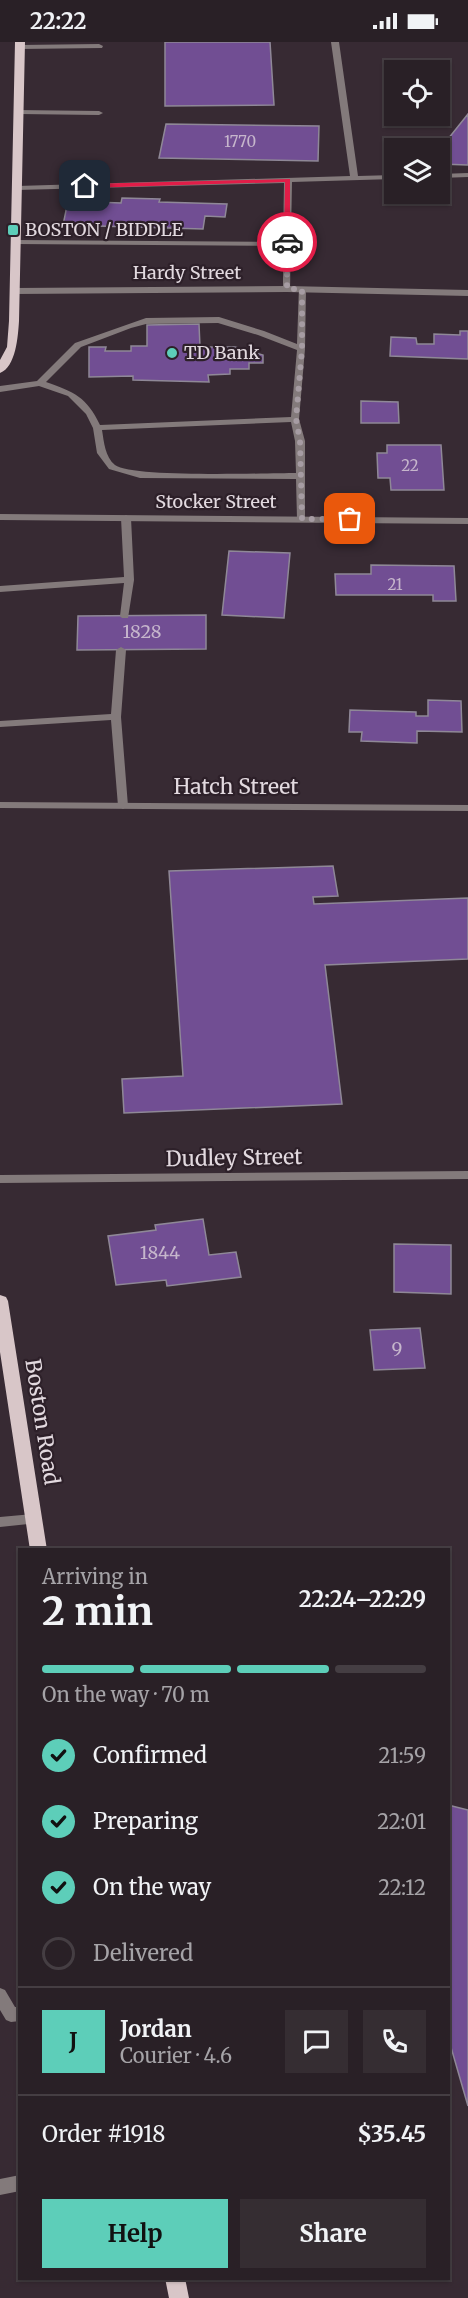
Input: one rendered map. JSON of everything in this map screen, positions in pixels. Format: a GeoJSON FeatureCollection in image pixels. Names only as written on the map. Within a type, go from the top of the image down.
{"type":"FeatureCollection","features":[{"type":"Feature","properties":{"kind":"main road"},"geometry":{"type":"LineString","coordinates":[[0,370],[12,346],[20,45]]}},
{"type":"Feature","properties":{"kind":"main road","name":"Boston Road"},"geometry":{"type":"LineString","coordinates":[[0,1301],[39,1548]]}},
{"type":"Feature","properties":{"kind":"main road"},"geometry":{"type":"LineString","coordinates":[[175,2280],[179,2298]]}},
{"type":"Feature","properties":{"kind":"street"},"geometry":{"type":"LineString","coordinates":[[335,42],[354,178]]}},
{"type":"Feature","properties":{"kind":"street"},"geometry":{"type":"LineString","coordinates":[[20,45],[99,46]]}},
{"type":"Feature","properties":{"kind":"street"},"geometry":{"type":"LineString","coordinates":[[19,112],[99,113]]}},
{"type":"Feature","properties":{"kind":"street"},"geometry":{"type":"LineString","coordinates":[[450,176],[468,175]]}},
{"type":"Feature","properties":{"kind":"street"},"geometry":{"type":"LineString","coordinates":[[17,188],[384,177]]}},
{"type":"Feature","properties":{"kind":"street"},"geometry":{"type":"LineString","coordinates":[[287,289],[288,180]]}},
{"type":"Feature","properties":{"kind":"street"},"geometry":{"type":"LineString","coordinates":[[15,242],[287,244]]}},
{"type":"Feature","properties":{"kind":"street"},"geometry":{"type":"LineString","coordinates":[[302,289],[302,349],[296,419],[300,441],[302,519]]}},
{"type":"Feature","properties":{"kind":"street","name":"Hardy Street"},"geometry":{"type":"LineString","coordinates":[[15,291],[302,289],[468,293]]}},
{"type":"Feature","properties":{"kind":"street"},"geometry":{"type":"LineString","coordinates":[[40,383],[78,345],[146,321],[219,320],[302,349]]}},
{"type":"Feature","properties":{"kind":"street"},"geometry":{"type":"LineString","coordinates":[[0,389],[40,383],[71,394],[90,413],[97,428],[102,453],[112,467],[140,475],[301,476]]}},
{"type":"Feature","properties":{"kind":"street"},"geometry":{"type":"LineString","coordinates":[[97,428],[296,419]]}},
{"type":"Feature","properties":{"kind":"street","name":"Stocker Street"},"geometry":{"type":"LineString","coordinates":[[0,518],[468,521]]}},
{"type":"Feature","properties":{"kind":"street"},"geometry":{"type":"LineString","coordinates":[[126,519],[129,580],[126,615]]}},
{"type":"Feature","properties":{"kind":"street"},"geometry":{"type":"LineString","coordinates":[[0,589],[129,580]]}},
{"type":"Feature","properties":{"kind":"street"},"geometry":{"type":"LineString","coordinates":[[121,650],[116,717],[123,806]]}},
{"type":"Feature","properties":{"kind":"street"},"geometry":{"type":"LineString","coordinates":[[0,724],[116,717]]}},
{"type":"Feature","properties":{"kind":"street","name":"Hatch Street"},"geometry":{"type":"LineString","coordinates":[[2,805],[468,808]]}},
{"type":"Feature","properties":{"kind":"street","name":"Dudley Street"},"geometry":{"type":"LineString","coordinates":[[0,1179],[468,1175]]}},
{"type":"Feature","properties":{"kind":"street"},"geometry":{"type":"LineString","coordinates":[[0,1522],[33,1519]]}},
{"type":"Feature","properties":{"kind":"street"},"geometry":{"type":"LineString","coordinates":[[0,1995],[10,2015]]}},
{"type":"Feature","properties":{"kind":"street"},"geometry":{"type":"LineString","coordinates":[[0,2187],[18,2183]]}},
{"type":"Feature","properties":{"kind":"building"},"geometry":{"type":"Polygon","coordinates":[[[165,42],[270,42],[274,105],[165,106],[165,42]]]}},
{"type":"Feature","properties":{"kind":"building"},"geometry":{"type":"Polygon","coordinates":[[[468,114],[468,165],[450,164],[449,138],[468,114]]]}},
{"type":"Feature","properties":{"kind":"building"},"geometry":{"type":"Polygon","coordinates":[[[166,124],[319,126],[318,161],[159,158],[166,124]]]}},
{"type":"Feature","properties":{"kind":"building"},"geometry":{"type":"Polygon","coordinates":[[[122,198],[160,199],[159,202],[227,204],[225,217],[205,216],[203,229],[63,225],[68,201],[121,203],[122,198]]]}},
{"type":"Feature","properties":{"kind":"building","name":"TD Bank"},"geometry":{"type":"Polygon","coordinates":[[[199,324],[200,347],[235,347],[263,355],[263,363],[249,363],[249,369],[230,369],[230,374],[208,375],[209,382],[133,380],[133,376],[89,377],[89,347],[106,347],[105,351],[131,351],[131,346],[147,346],[147,325],[199,324]]]}},
{"type":"Feature","properties":{"kind":"building"},"geometry":{"type":"Polygon","coordinates":[[[460,331],[468,331],[468,359],[390,356],[391,337],[416,338],[417,344],[434,344],[434,334],[460,335],[460,331]]]}},
{"type":"Feature","properties":{"kind":"building"},"geometry":{"type":"Polygon","coordinates":[[[361,401],[398,402],[399,423],[361,423],[361,401]]]}},
{"type":"Feature","properties":{"kind":"building"},"geometry":{"type":"Polygon","coordinates":[[[387,445],[441,445],[444,490],[391,490],[390,478],[378,478],[377,453],[387,453],[387,445]]]}},
{"type":"Feature","properties":{"kind":"building"},"geometry":{"type":"Polygon","coordinates":[[[229,551],[290,553],[284,618],[222,615],[229,551]]]}},
{"type":"Feature","properties":{"kind":"building"},"geometry":{"type":"Polygon","coordinates":[[[371,565],[454,566],[456,601],[433,601],[433,595],[336,595],[335,574],[371,574],[371,565]]]}},
{"type":"Feature","properties":{"kind":"building"},"geometry":{"type":"Polygon","coordinates":[[[206,615],[206,649],[77,650],[78,616],[206,615]]]}},
{"type":"Feature","properties":{"kind":"building"},"geometry":{"type":"Polygon","coordinates":[[[428,700],[461,701],[462,732],[417,731],[417,743],[361,741],[362,732],[349,732],[350,710],[416,712],[416,716],[428,716],[428,700]]]}},
{"type":"Feature","properties":{"kind":"building"},"geometry":{"type":"Polygon","coordinates":[[[333,866],[338,896],[313,897],[314,904],[468,898],[468,959],[325,965],[342,1104],[124,1113],[122,1079],[183,1076],[169,871],[333,866]]]}},
{"type":"Feature","properties":{"kind":"building"},"geometry":{"type":"Polygon","coordinates":[[[203,1219],[209,1255],[236,1252],[241,1277],[167,1286],[166,1280],[116,1285],[108,1236],[156,1230],[155,1225],[203,1219]]]}},
{"type":"Feature","properties":{"kind":"building"},"geometry":{"type":"Polygon","coordinates":[[[394,1244],[451,1245],[451,1294],[394,1292],[394,1244]]]}},
{"type":"Feature","properties":{"kind":"building"},"geometry":{"type":"Polygon","coordinates":[[[420,1328],[425,1368],[374,1370],[370,1330],[420,1328]]]}},
{"type":"Feature","properties":{"kind":"building"},"geometry":{"type":"Polygon","coordinates":[[[450,1806],[468,1810],[468,2106],[450,2044],[450,1806]]]}},
{"type":"Feature","properties":{"kind":"way so far"},"geometry":{"type":"LineString","coordinates":[[287,242],[287,289],[302,289],[302,349],[296,419],[300,441],[302,519],[350,519]]}},
{"type":"Feature","properties":{"kind":"place","name":"BOSTON / BIDDLE"},"geometry":{"type":"Point","coordinates":[13,230]}},
{"type":"Feature","properties":{"kind":"place","name":"TD Bank"},"geometry":{"type":"Point","coordinates":[172,353]}},
{"type":"Feature","properties":{"kind":"route"},"geometry":{"type":"LineString","coordinates":[[85,186],[288,180],[287,242]]}}]}
